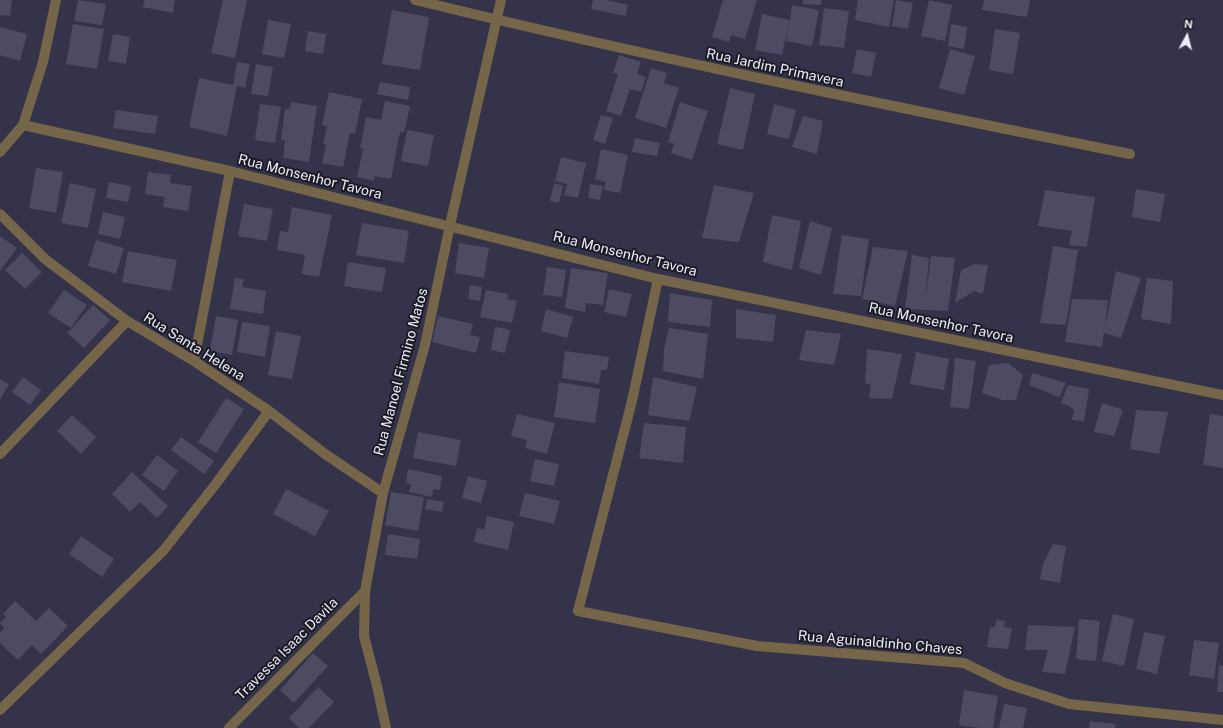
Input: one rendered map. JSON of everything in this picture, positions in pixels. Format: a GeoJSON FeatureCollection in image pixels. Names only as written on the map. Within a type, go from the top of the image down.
{"type":"FeatureCollection","features":[{"type":"Feature","properties":{"kind":"street"},"geometry":{"type":"LineString","coordinates":[[0,152],[23,125],[43,62],[56,0]]}},
{"type":"Feature","properties":{"kind":"street","name":"Rua Jardim Primavera"},"geometry":{"type":"LineString","coordinates":[[415,0],[710,69],[1130,154]]}},
{"type":"Feature","properties":{"kind":"street","name":"Rua Manoel Firmino Matos"},"geometry":{"type":"LineString","coordinates":[[386,728],[364,636],[365,591],[383,493],[425,346],[450,226],[501,0]]}},
{"type":"Feature","properties":{"kind":"street","name":"Rua Monsenhor Tavora"},"geometry":{"type":"LineString","coordinates":[[23,125],[230,171],[658,279],[1223,395]]}},
{"type":"Feature","properties":{"kind":"street"},"geometry":{"type":"LineString","coordinates":[[194,361],[230,171]]}},
{"type":"Feature","properties":{"kind":"street","name":"Rua Santa Helena"},"geometry":{"type":"LineString","coordinates":[[0,214],[46,259],[126,321],[194,361],[269,411],[326,454],[383,493]]}},
{"type":"Feature","properties":{"kind":"street","name":"Rua Aguinaldinho Chaves"},"geometry":{"type":"LineString","coordinates":[[658,279],[632,401],[578,611],[757,646],[964,663],[1005,683],[1069,704],[1223,720]]}},
{"type":"Feature","properties":{"kind":"street"},"geometry":{"type":"LineString","coordinates":[[0,454],[126,321]]}},
{"type":"Feature","properties":{"kind":"street"},"geometry":{"type":"LineString","coordinates":[[0,710],[163,552],[215,485],[269,411]]}},
{"type":"Feature","properties":{"kind":"street","name":"Travessa Isaac Davila"},"geometry":{"type":"LineString","coordinates":[[229,728],[365,591]]}},
{"type":"Feature","properties":{"kind":"building"},"geometry":{"type":"Polygon","coordinates":[[[0,0],[12,0],[10,16],[0,15],[0,0]]]}},
{"type":"Feature","properties":{"kind":"building"},"geometry":{"type":"Polygon","coordinates":[[[78,0],[106,4],[102,25],[74,21],[78,0]]]}},
{"type":"Feature","properties":{"kind":"building"},"geometry":{"type":"Polygon","coordinates":[[[144,0],[175,0],[173,13],[143,7],[144,0]]]}},
{"type":"Feature","properties":{"kind":"building"},"geometry":{"type":"Polygon","coordinates":[[[223,0],[247,0],[235,58],[211,53],[223,0]]]}},
{"type":"Feature","properties":{"kind":"building"},"geometry":{"type":"Polygon","coordinates":[[[593,0],[606,0],[628,5],[626,16],[591,9],[593,0]]]}},
{"type":"Feature","properties":{"kind":"building"},"geometry":{"type":"Polygon","coordinates":[[[723,0],[757,0],[745,39],[731,35],[729,42],[712,37],[723,0]]]}},
{"type":"Feature","properties":{"kind":"building"},"geometry":{"type":"Polygon","coordinates":[[[803,0],[821,0],[821,5],[803,4],[803,0]]]}},
{"type":"Feature","properties":{"kind":"building"},"geometry":{"type":"Polygon","coordinates":[[[858,0],[894,0],[889,27],[855,20],[858,0]]]}},
{"type":"Feature","properties":{"kind":"building"},"geometry":{"type":"Polygon","coordinates":[[[896,0],[913,3],[908,29],[892,26],[896,0]]]}},
{"type":"Feature","properties":{"kind":"building"},"geometry":{"type":"Polygon","coordinates":[[[929,0],[952,5],[945,41],[921,36],[929,0]]]}},
{"type":"Feature","properties":{"kind":"building"},"geometry":{"type":"Polygon","coordinates":[[[984,0],[1030,0],[1027,17],[982,10],[984,0]]]}},
{"type":"Feature","properties":{"kind":"building"},"geometry":{"type":"Polygon","coordinates":[[[792,5],[819,10],[812,46],[786,41],[789,22],[782,55],[755,50],[762,14],[790,20],[792,5]]]}},
{"type":"Feature","properties":{"kind":"building"},"geometry":{"type":"Polygon","coordinates":[[[824,8],[849,11],[844,48],[819,45],[824,8]]]}},
{"type":"Feature","properties":{"kind":"building"},"geometry":{"type":"Polygon","coordinates":[[[392,10],[429,17],[420,70],[382,64],[392,10]]]}},
{"type":"Feature","properties":{"kind":"building"},"geometry":{"type":"Polygon","coordinates":[[[268,20],[291,24],[284,58],[262,54],[268,20]]]}},
{"type":"Feature","properties":{"kind":"building"},"geometry":{"type":"Polygon","coordinates":[[[73,24],[104,29],[97,69],[66,64],[73,24]]]}},
{"type":"Feature","properties":{"kind":"building"},"geometry":{"type":"Polygon","coordinates":[[[951,24],[967,27],[964,49],[948,46],[951,24]]]}},
{"type":"Feature","properties":{"kind":"building"},"geometry":{"type":"Polygon","coordinates":[[[0,27],[27,34],[20,61],[0,55],[0,27]]]}},
{"type":"Feature","properties":{"kind":"building"},"geometry":{"type":"Polygon","coordinates":[[[995,29],[1020,33],[1013,74],[989,70],[995,29]]]}},
{"type":"Feature","properties":{"kind":"building"},"geometry":{"type":"Polygon","coordinates":[[[308,31],[326,34],[323,54],[305,51],[308,31]]]}},
{"type":"Feature","properties":{"kind":"building"},"geometry":{"type":"Polygon","coordinates":[[[113,34],[130,37],[126,64],[108,61],[113,34]]]}},
{"type":"Feature","properties":{"kind":"building"},"geometry":{"type":"Polygon","coordinates":[[[857,49],[876,53],[871,77],[852,73],[857,49]]]}},
{"type":"Feature","properties":{"kind":"building"},"geometry":{"type":"Polygon","coordinates":[[[950,49],[975,56],[964,95],[939,88],[950,49]]]}},
{"type":"Feature","properties":{"kind":"building"},"geometry":{"type":"Polygon","coordinates":[[[619,55],[641,62],[637,74],[646,77],[641,92],[630,89],[621,116],[606,111],[618,74],[613,73],[619,55]]]}},
{"type":"Feature","properties":{"kind":"building"},"geometry":{"type":"Polygon","coordinates":[[[237,62],[250,64],[245,88],[237,86],[227,136],[189,127],[199,78],[233,85],[237,62]]]}},
{"type":"Feature","properties":{"kind":"building"},"geometry":{"type":"Polygon","coordinates":[[[256,64],[273,67],[268,96],[251,94],[256,64]]]}},
{"type":"Feature","properties":{"kind":"building"},"geometry":{"type":"Polygon","coordinates":[[[651,68],[667,73],[664,83],[679,88],[666,128],[635,118],[651,68]]]}},
{"type":"Feature","properties":{"kind":"building"},"geometry":{"type":"Polygon","coordinates":[[[380,82],[410,87],[408,100],[377,94],[380,82]]]}},
{"type":"Feature","properties":{"kind":"building"},"geometry":{"type":"Polygon","coordinates":[[[730,88],[755,94],[743,150],[717,144],[730,88]]]}},
{"type":"Feature","properties":{"kind":"building"},"geometry":{"type":"Polygon","coordinates":[[[329,92],[362,99],[355,134],[350,133],[343,167],[322,163],[326,145],[323,144],[327,126],[322,125],[329,92]]]}},
{"type":"Feature","properties":{"kind":"building"},"geometry":{"type":"Polygon","coordinates":[[[385,101],[410,106],[404,133],[400,132],[391,179],[375,176],[374,181],[357,177],[363,149],[360,148],[366,117],[381,120],[385,101]]]}},
{"type":"Feature","properties":{"kind":"building"},"geometry":{"type":"Polygon","coordinates":[[[291,102],[317,106],[309,162],[283,158],[285,140],[281,140],[285,109],[290,109],[291,102]]]}},
{"type":"Feature","properties":{"kind":"building"},"geometry":{"type":"Polygon","coordinates":[[[680,102],[708,111],[692,160],[671,153],[674,144],[668,142],[680,102]]]}},
{"type":"Feature","properties":{"kind":"building"},"geometry":{"type":"Polygon","coordinates":[[[260,104],[281,107],[275,143],[255,140],[260,104]]]}},
{"type":"Feature","properties":{"kind":"building"},"geometry":{"type":"Polygon","coordinates":[[[774,104],[796,110],[789,139],[767,134],[774,104]]]}},
{"type":"Feature","properties":{"kind":"building"},"geometry":{"type":"Polygon","coordinates":[[[116,110],[158,116],[155,134],[113,128],[116,110]]]}},
{"type":"Feature","properties":{"kind":"building"},"geometry":{"type":"Polygon","coordinates":[[[601,115],[613,118],[605,144],[593,140],[601,115]]]}},
{"type":"Feature","properties":{"kind":"building"},"geometry":{"type":"Polygon","coordinates":[[[803,116],[823,121],[817,154],[792,147],[803,116]]]}},
{"type":"Feature","properties":{"kind":"building"},"geometry":{"type":"Polygon","coordinates":[[[407,130],[434,135],[428,166],[401,161],[407,130]]]}},
{"type":"Feature","properties":{"kind":"building"},"geometry":{"type":"Polygon","coordinates":[[[635,138],[660,143],[657,156],[632,152],[635,138]]]}},
{"type":"Feature","properties":{"kind":"building"},"geometry":{"type":"Polygon","coordinates":[[[601,149],[628,155],[620,193],[604,190],[606,182],[595,179],[601,149]]]}},
{"type":"Feature","properties":{"kind":"building"},"geometry":{"type":"Polygon","coordinates":[[[561,157],[586,163],[578,198],[564,195],[567,184],[555,181],[561,157]]]}},
{"type":"Feature","properties":{"kind":"building"},"geometry":{"type":"Polygon","coordinates":[[[36,168],[63,172],[56,213],[29,208],[36,168]]]}},
{"type":"Feature","properties":{"kind":"building"},"geometry":{"type":"Polygon","coordinates":[[[148,172],[171,175],[170,183],[192,186],[188,211],[163,207],[165,197],[145,194],[148,172]]]}},
{"type":"Feature","properties":{"kind":"building"},"geometry":{"type":"Polygon","coordinates":[[[109,182],[131,186],[128,202],[106,198],[109,182]]]}},
{"type":"Feature","properties":{"kind":"building"},"geometry":{"type":"Polygon","coordinates":[[[70,183],[96,189],[88,228],[61,223],[70,183]]]}},
{"type":"Feature","properties":{"kind":"building"},"geometry":{"type":"Polygon","coordinates":[[[554,183],[563,186],[559,203],[550,201],[554,183]]]}},
{"type":"Feature","properties":{"kind":"building"},"geometry":{"type":"Polygon","coordinates":[[[590,184],[603,186],[600,200],[588,198],[590,184]]]}},
{"type":"Feature","properties":{"kind":"building"},"geometry":{"type":"Polygon","coordinates":[[[714,185],[754,193],[739,242],[702,238],[714,185]]]}},
{"type":"Feature","properties":{"kind":"building"},"geometry":{"type":"Polygon","coordinates":[[[1136,189],[1165,194],[1160,222],[1132,217],[1136,189]]]}},
{"type":"Feature","properties":{"kind":"building"},"geometry":{"type":"Polygon","coordinates":[[[1045,190],[1095,197],[1087,247],[1069,245],[1072,231],[1038,226],[1045,190]]]}},
{"type":"Feature","properties":{"kind":"building"},"geometry":{"type":"Polygon","coordinates":[[[244,204],[273,209],[267,241],[238,236],[244,204]]]}},
{"type":"Feature","properties":{"kind":"building"},"geometry":{"type":"Polygon","coordinates":[[[292,207],[332,215],[319,277],[302,274],[305,255],[277,250],[280,231],[288,232],[292,207]]]}},
{"type":"Feature","properties":{"kind":"building"},"geometry":{"type":"Polygon","coordinates":[[[103,212],[125,217],[120,239],[98,234],[103,212]]]}},
{"type":"Feature","properties":{"kind":"building"},"geometry":{"type":"Polygon","coordinates":[[[772,215],[801,221],[792,270],[763,262],[772,215]]]}},
{"type":"Feature","properties":{"kind":"building"},"geometry":{"type":"Polygon","coordinates":[[[810,221],[832,228],[821,275],[799,268],[810,221]]]}},
{"type":"Feature","properties":{"kind":"building"},"geometry":{"type":"Polygon","coordinates":[[[362,223],[409,231],[404,263],[356,255],[362,223]]]}},
{"type":"Feature","properties":{"kind":"building"},"geometry":{"type":"Polygon","coordinates":[[[842,235],[869,239],[861,296],[833,294],[842,235]]]}},
{"type":"Feature","properties":{"kind":"building"},"geometry":{"type":"Polygon","coordinates":[[[0,236],[17,248],[0,271],[0,236]]]}},
{"type":"Feature","properties":{"kind":"building"},"geometry":{"type":"Polygon","coordinates":[[[96,240],[124,248],[116,274],[88,266],[96,240]]]}},
{"type":"Feature","properties":{"kind":"building"},"geometry":{"type":"Polygon","coordinates":[[[459,243],[489,248],[484,278],[455,273],[459,243]]]}},
{"type":"Feature","properties":{"kind":"building"},"geometry":{"type":"Polygon","coordinates":[[[1053,246],[1078,250],[1066,325],[1040,323],[1053,246]]]}},
{"type":"Feature","properties":{"kind":"building"},"geometry":{"type":"Polygon","coordinates":[[[873,247],[908,251],[895,306],[862,299],[873,247]]]}},
{"type":"Feature","properties":{"kind":"building"},"geometry":{"type":"Polygon","coordinates":[[[128,251],[177,260],[171,291],[122,282],[128,251]]]}},
{"type":"Feature","properties":{"kind":"building"},"geometry":{"type":"Polygon","coordinates":[[[22,253],[42,272],[25,289],[5,270],[22,253]]]}},
{"type":"Feature","properties":{"kind":"building"},"geometry":{"type":"Polygon","coordinates":[[[912,255],[929,258],[925,302],[931,256],[955,258],[948,311],[905,309],[912,255]]]}},
{"type":"Feature","properties":{"kind":"building"},"geometry":{"type":"Polygon","coordinates":[[[348,262],[386,268],[382,292],[344,286],[348,262]]]}},
{"type":"Feature","properties":{"kind":"building"},"geometry":{"type":"Polygon","coordinates":[[[974,264],[988,265],[983,294],[974,291],[955,303],[961,270],[974,264]]]}},
{"type":"Feature","properties":{"kind":"building"},"geometry":{"type":"Polygon","coordinates":[[[547,267],[566,270],[562,297],[543,295],[547,267]]]}},
{"type":"Feature","properties":{"kind":"building"},"geometry":{"type":"Polygon","coordinates":[[[571,268],[608,273],[603,305],[586,303],[585,312],[565,308],[571,268]]]}},
{"type":"Feature","properties":{"kind":"building"},"geometry":{"type":"Polygon","coordinates":[[[1116,271],[1141,278],[1121,338],[1104,333],[1102,347],[1065,342],[1072,299],[1108,300],[1105,327],[1116,271]]]}},
{"type":"Feature","properties":{"kind":"building"},"geometry":{"type":"Polygon","coordinates":[[[235,278],[244,279],[242,287],[266,291],[263,314],[230,309],[235,278]]]}},
{"type":"Feature","properties":{"kind":"building"},"geometry":{"type":"Polygon","coordinates":[[[1147,278],[1173,281],[1171,324],[1141,319],[1147,278]]]}},
{"type":"Feature","properties":{"kind":"building"},"geometry":{"type":"Polygon","coordinates":[[[470,285],[482,287],[480,301],[468,299],[470,285]]]}},
{"type":"Feature","properties":{"kind":"building"},"geometry":{"type":"Polygon","coordinates":[[[609,289],[632,294],[626,317],[604,312],[609,289]]]}},
{"type":"Feature","properties":{"kind":"building"},"geometry":{"type":"Polygon","coordinates":[[[64,290],[87,305],[71,328],[48,313],[64,290]]]}},
{"type":"Feature","properties":{"kind":"building"},"geometry":{"type":"Polygon","coordinates":[[[486,290],[508,294],[507,299],[517,301],[512,323],[480,317],[486,290]]]}},
{"type":"Feature","properties":{"kind":"building"},"geometry":{"type":"Polygon","coordinates":[[[670,293],[712,300],[710,327],[668,322],[670,293]]]}},
{"type":"Feature","properties":{"kind":"building"},"geometry":{"type":"Polygon","coordinates":[[[93,305],[110,320],[84,348],[67,333],[93,305]]]}},
{"type":"Feature","properties":{"kind":"building"},"geometry":{"type":"Polygon","coordinates":[[[546,309],[573,317],[567,338],[541,331],[546,309]]]}},
{"type":"Feature","properties":{"kind":"building"},"geometry":{"type":"Polygon","coordinates":[[[736,309],[776,315],[773,342],[736,338],[736,309]]]}},
{"type":"Feature","properties":{"kind":"building"},"geometry":{"type":"Polygon","coordinates":[[[216,316],[238,320],[232,355],[210,351],[216,316]]]}},
{"type":"Feature","properties":{"kind":"building"},"geometry":{"type":"Polygon","coordinates":[[[438,316],[473,324],[470,335],[480,337],[476,353],[432,342],[438,316]]]}},
{"type":"Feature","properties":{"kind":"building"},"geometry":{"type":"Polygon","coordinates":[[[242,322],[270,326],[265,357],[237,352],[242,322]]]}},
{"type":"Feature","properties":{"kind":"building"},"geometry":{"type":"Polygon","coordinates":[[[495,327],[510,330],[505,353],[491,350],[495,327]]]}},
{"type":"Feature","properties":{"kind":"building"},"geometry":{"type":"Polygon","coordinates":[[[669,328],[708,334],[703,379],[663,371],[664,349],[669,328]]]}},
{"type":"Feature","properties":{"kind":"building"},"geometry":{"type":"Polygon","coordinates":[[[806,330],[841,334],[834,365],[799,360],[806,330]]]}},
{"type":"Feature","properties":{"kind":"building"},"geometry":{"type":"Polygon","coordinates":[[[276,331],[301,336],[292,379],[268,375],[276,331]]]}},
{"type":"Feature","properties":{"kind":"building"},"geometry":{"type":"Polygon","coordinates":[[[867,349],[902,354],[892,399],[869,398],[871,385],[865,383],[867,349]]]}},
{"type":"Feature","properties":{"kind":"building"},"geometry":{"type":"Polygon","coordinates":[[[565,351],[609,357],[607,370],[601,370],[599,384],[562,378],[565,351]]]}},
{"type":"Feature","properties":{"kind":"building"},"geometry":{"type":"Polygon","coordinates":[[[916,352],[949,359],[944,390],[910,384],[916,352]]]}},
{"type":"Feature","properties":{"kind":"building"},"geometry":{"type":"Polygon","coordinates":[[[955,358],[976,361],[969,409],[950,407],[955,358]]]}},
{"type":"Feature","properties":{"kind":"building"},"geometry":{"type":"Polygon","coordinates":[[[1008,363],[1023,375],[1016,400],[1003,400],[982,393],[989,365],[1008,363]]]}},
{"type":"Feature","properties":{"kind":"building"},"geometry":{"type":"Polygon","coordinates":[[[1032,373],[1066,383],[1059,397],[1029,385],[1032,373]]]}},
{"type":"Feature","properties":{"kind":"building"},"geometry":{"type":"Polygon","coordinates":[[[23,377],[41,390],[30,405],[12,392],[23,377]]]}},
{"type":"Feature","properties":{"kind":"building"},"geometry":{"type":"Polygon","coordinates":[[[653,377],[697,387],[689,421],[648,415],[653,377]]]}},
{"type":"Feature","properties":{"kind":"building"},"geometry":{"type":"Polygon","coordinates":[[[0,379],[9,384],[0,400],[0,379]]]}},
{"type":"Feature","properties":{"kind":"building"},"geometry":{"type":"Polygon","coordinates":[[[559,382],[600,389],[595,423],[554,417],[559,382]]]}},
{"type":"Feature","properties":{"kind":"building"},"geometry":{"type":"Polygon","coordinates":[[[1068,385],[1089,389],[1084,421],[1072,420],[1074,410],[1061,403],[1068,385]]]}},
{"type":"Feature","properties":{"kind":"building"},"geometry":{"type":"Polygon","coordinates":[[[226,398],[244,409],[216,453],[198,442],[226,398]]]}},
{"type":"Feature","properties":{"kind":"building"},"geometry":{"type":"Polygon","coordinates":[[[1102,403],[1123,410],[1114,436],[1094,432],[1102,403]]]}},
{"type":"Feature","properties":{"kind":"building"},"geometry":{"type":"Polygon","coordinates":[[[1136,410],[1168,412],[1159,454],[1130,449],[1136,410]]]}},
{"type":"Feature","properties":{"kind":"building"},"geometry":{"type":"Polygon","coordinates":[[[517,414],[555,423],[547,454],[525,448],[527,440],[511,436],[517,414]]]}},
{"type":"Feature","properties":{"kind":"building"},"geometry":{"type":"Polygon","coordinates":[[[1210,414],[1223,416],[1223,468],[1203,465],[1210,414]]]}},
{"type":"Feature","properties":{"kind":"building"},"geometry":{"type":"Polygon","coordinates":[[[72,415],[96,437],[81,454],[57,431],[72,415]]]}},
{"type":"Feature","properties":{"kind":"building"},"geometry":{"type":"Polygon","coordinates":[[[644,423],[686,427],[683,463],[639,458],[644,423]]]}},
{"type":"Feature","properties":{"kind":"building"},"geometry":{"type":"Polygon","coordinates":[[[418,432],[461,440],[456,466],[413,458],[418,432]]]}},
{"type":"Feature","properties":{"kind":"building"},"geometry":{"type":"Polygon","coordinates":[[[181,437],[214,461],[204,474],[171,450],[181,437]]]}},
{"type":"Feature","properties":{"kind":"building"},"geometry":{"type":"Polygon","coordinates":[[[157,455],[178,471],[164,491],[142,475],[157,455]]]}},
{"type":"Feature","properties":{"kind":"building"},"geometry":{"type":"Polygon","coordinates":[[[535,459],[559,464],[554,486],[530,481],[535,459]]]}},
{"type":"Feature","properties":{"kind":"building"},"geometry":{"type":"Polygon","coordinates":[[[408,469],[442,476],[440,490],[433,489],[432,497],[409,492],[411,484],[406,483],[408,469]]]}},
{"type":"Feature","properties":{"kind":"building"},"geometry":{"type":"Polygon","coordinates":[[[132,472],[168,506],[157,518],[140,502],[130,512],[112,494],[132,472]]]}},
{"type":"Feature","properties":{"kind":"building"},"geometry":{"type":"Polygon","coordinates":[[[468,476],[487,481],[481,503],[462,498],[468,476]]]}},
{"type":"Feature","properties":{"kind":"building"},"geometry":{"type":"Polygon","coordinates":[[[286,489],[329,511],[315,536],[273,514],[286,489]]]}},
{"type":"Feature","properties":{"kind":"building"},"geometry":{"type":"Polygon","coordinates":[[[391,492],[424,497],[418,531],[385,525],[391,492]]]}},
{"type":"Feature","properties":{"kind":"building"},"geometry":{"type":"Polygon","coordinates":[[[525,493],[560,501],[554,524],[519,516],[525,493]]]}},
{"type":"Feature","properties":{"kind":"building"},"geometry":{"type":"Polygon","coordinates":[[[427,499],[444,502],[442,512],[425,509],[427,499]]]}},
{"type":"Feature","properties":{"kind":"building"},"geometry":{"type":"Polygon","coordinates":[[[487,516],[514,522],[508,550],[474,542],[477,528],[484,530],[487,516]]]}},
{"type":"Feature","properties":{"kind":"building"},"geometry":{"type":"Polygon","coordinates":[[[388,534],[420,539],[417,559],[385,555],[388,534]]]}},
{"type":"Feature","properties":{"kind":"building"},"geometry":{"type":"Polygon","coordinates":[[[81,536],[114,559],[102,577],[69,554],[81,536]]]}},
{"type":"Feature","properties":{"kind":"building"},"geometry":{"type":"Polygon","coordinates":[[[1053,544],[1066,546],[1060,583],[1040,579],[1043,564],[1053,544]]]}},
{"type":"Feature","properties":{"kind":"building"},"geometry":{"type":"Polygon","coordinates":[[[15,601],[36,621],[49,608],[68,626],[41,654],[32,645],[18,660],[0,643],[0,633],[4,628],[0,623],[6,617],[3,614],[15,601]]]}},
{"type":"Feature","properties":{"kind":"building"},"geometry":{"type":"Polygon","coordinates":[[[1113,614],[1134,619],[1124,666],[1102,661],[1113,614]]]}},
{"type":"Feature","properties":{"kind":"building"},"geometry":{"type":"Polygon","coordinates":[[[1079,619],[1100,621],[1096,661],[1076,659],[1079,619]]]}},
{"type":"Feature","properties":{"kind":"building"},"geometry":{"type":"Polygon","coordinates":[[[997,620],[1005,621],[1004,627],[1012,628],[1008,649],[987,647],[990,627],[994,627],[997,620]]]}},
{"type":"Feature","properties":{"kind":"building"},"geometry":{"type":"Polygon","coordinates":[[[1028,625],[1075,627],[1065,674],[1042,672],[1048,650],[1025,650],[1028,625]]]}},
{"type":"Feature","properties":{"kind":"building"},"geometry":{"type":"Polygon","coordinates":[[[1144,632],[1165,636],[1157,674],[1136,669],[1144,632]]]}},
{"type":"Feature","properties":{"kind":"building"},"geometry":{"type":"Polygon","coordinates":[[[1194,640],[1219,643],[1214,679],[1189,675],[1194,640]]]}},
{"type":"Feature","properties":{"kind":"building"},"geometry":{"type":"Polygon","coordinates":[[[313,653],[328,666],[294,703],[280,690],[313,653]]]}},
{"type":"Feature","properties":{"kind":"building"},"geometry":{"type":"Polygon","coordinates":[[[1219,665],[1223,666],[1223,692],[1217,692],[1219,665]]]}},
{"type":"Feature","properties":{"kind":"building"},"geometry":{"type":"Polygon","coordinates":[[[318,687],[334,702],[309,728],[299,728],[289,718],[318,687]]]}},
{"type":"Feature","properties":{"kind":"building"},"geometry":{"type":"Polygon","coordinates":[[[964,690],[998,696],[993,728],[979,728],[959,725],[964,690]]]}},
{"type":"Feature","properties":{"kind":"building"},"geometry":{"type":"Polygon","coordinates":[[[1004,704],[1027,708],[1023,728],[999,728],[1004,704]]]}},
{"type":"Feature","properties":{"kind":"building"},"geometry":{"type":"Polygon","coordinates":[[[1090,721],[1116,724],[1115,728],[1089,728],[1090,721]]]}}]}
